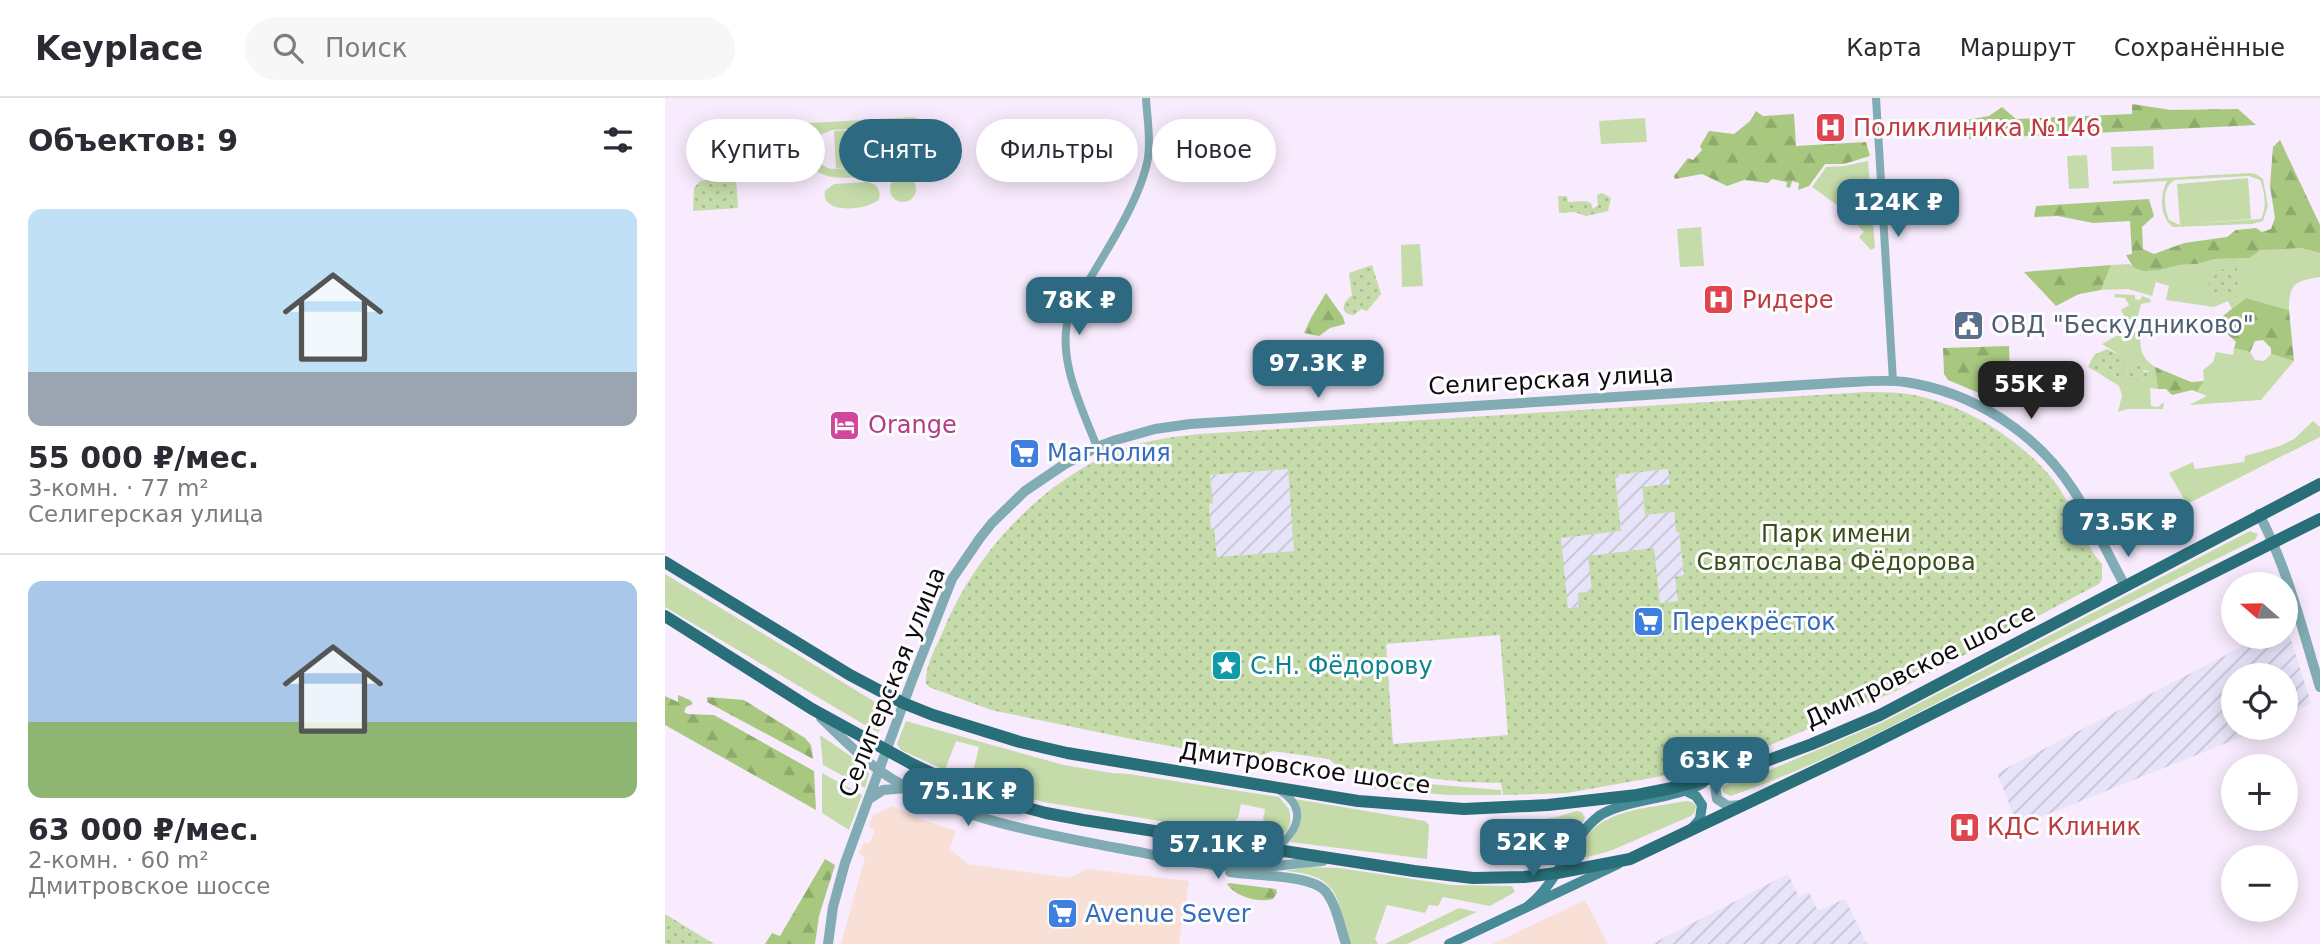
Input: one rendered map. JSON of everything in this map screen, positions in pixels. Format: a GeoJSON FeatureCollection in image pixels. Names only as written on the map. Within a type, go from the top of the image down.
{"type":"FeatureCollection","features":[{"type":"Feature","properties":{"kind":"main road","name":"Дмитровское шоссе"},"geometry":{"type":"LineString","coordinates":[[665,562],[850,675],[903,703],[1020,742],[1067,753],[1358,801],[1464,809],[1573,803],[1672,788],[1729,774],[1812,744],[1880,715],[2320,484]]}},
{"type":"Feature","properties":{"kind":"main road","name":"Дмитровское шоссе"},"geometry":{"type":"LineString","coordinates":[[665,616],[812,709],[946,780],[998,800],[1047,813],[1414,871],[1473,878],[1524,877],[1630,859],[1865,747],[2320,519]]}},
{"type":"Feature","properties":{"kind":"main road"},"geometry":{"type":"LineString","coordinates":[[1528,906],[1541,894],[1584,833],[1599,817],[1618,808],[1687,792],[1708,779]]}},
{"type":"Feature","properties":{"kind":"main road"},"geometry":{"type":"LineString","coordinates":[[1672,788],[1699,799],[1702,809],[1700,819],[1690,829]]}},
{"type":"Feature","properties":{"kind":"main road"},"geometry":{"type":"LineString","coordinates":[[1449,944],[1630,859]]}},
{"type":"Feature","properties":{"kind":"street"},"geometry":{"type":"LineString","coordinates":[[1097,447],[1069,368],[1065,345],[1066,327],[1070,312],[1139,188],[1148,156],[1146,98]]}},
{"type":"Feature","properties":{"kind":"street"},"geometry":{"type":"LineString","coordinates":[[1876,98],[1893,381]]}},
{"type":"Feature","properties":{"kind":"street","name":"Селигерская улица"},"geometry":{"type":"LineString","coordinates":[[828,944],[838,888],[867,802],[952,579],[980,538],[1025,491],[1065,464],[1097,447],[1155,429],[1190,424],[1893,381],[1934,388],[1964,399],[1994,414],[2025,436],[2055,466],[2075,492],[2125,586]]}},
{"type":"Feature","properties":{"kind":"street"},"geometry":{"type":"LineString","coordinates":[[2259,514],[2273,541],[2288,581],[2320,687]]}},
{"type":"Feature","properties":{"kind":"street"},"geometry":{"type":"LineString","coordinates":[[812,709],[879,769],[908,788],[985,818],[1041,833],[1247,875],[1299,880],[1320,885],[1333,902],[1346,944]]}},
{"type":"Feature","properties":{"kind":"street"},"geometry":{"type":"LineString","coordinates":[[1729,774],[1721,778],[1715,786],[1717,799],[1731,806],[1747,803]]}},
{"type":"Feature","properties":{"kind":"street"},"geometry":{"type":"LineString","coordinates":[[1238,867],[1265,858],[1278,849],[1293,831],[1296,812],[1287,795],[1271,787]]}},
{"type":"Feature","properties":{"kind":"street"},"geometry":{"type":"LineString","coordinates":[[867,802],[871,796],[883,790],[908,788]]}},
{"type":"Feature","properties":{"kind":"street"},"geometry":{"type":"LineString","coordinates":[[1199,864],[1238,867],[1345,859]]}},
{"type":"Feature","properties":{"kind":"shaded area"},"geometry":{"type":"Polygon","coordinates":[[[1288,469],[1295,551],[1217,557],[1214,529],[1211,529],[1210,475],[1288,469]]]}},
{"type":"Feature","properties":{"kind":"shaded area"},"geometry":{"type":"Polygon","coordinates":[[[1668,469],[1670,484],[1642,488],[1645,515],[1673,512],[1676,531],[1679,531],[1684,575],[1678,601],[1660,603],[1654,549],[1592,592],[1579,607],[1568,608],[1560,538],[1621,531],[1615,475],[1668,469]]]}},
{"type":"Feature","properties":{"kind":"shaded area"},"geometry":{"type":"Polygon","coordinates":[[[2238,649],[2294,649],[2311,703],[2298,710],[2298,663],[2221,663],[2221,740],[2234,740],[2018,826],[1997,773],[2238,649]]]}},
{"type":"Feature","properties":{"kind":"shaded area"},"geometry":{"type":"Polygon","coordinates":[[[893,806],[920,819],[956,831],[950,849],[968,864],[1070,878],[1087,869],[1189,881],[1179,944],[841,944],[865,857],[859,853],[863,844],[870,843],[874,831],[869,826],[873,815],[893,806]]]}},
{"type":"Feature","properties":{"kind":"shaded area"},"geometry":{"type":"Polygon","coordinates":[[[1788,874],[1799,897],[1809,892],[1818,911],[1845,899],[1867,944],[1652,944],[1788,874]]]}},
{"type":"Feature","properties":{"kind":"shaded area"},"geometry":{"type":"Polygon","coordinates":[[[1585,900],[1608,944],[1492,944],[1585,900]]]}},
{"type":"Feature","properties":{"kind":"green space"},"geometry":{"type":"Polygon","coordinates":[[[2132,104],[2171,110],[2238,109],[2256,125],[1969,139],[1966,120],[1989,116],[2002,107],[2016,119],[2132,114],[2132,104]]]}},
{"type":"Feature","properties":{"kind":"green space"},"geometry":{"type":"Polygon","coordinates":[[[1756,111],[1763,116],[1794,114],[1796,146],[1866,142],[1870,156],[1844,164],[1825,164],[1809,186],[1798,190],[1799,183],[1792,181],[1790,188],[1786,187],[1787,182],[1772,179],[1768,183],[1744,180],[1727,186],[1702,174],[1675,179],[1674,176],[1688,158],[1693,160],[1702,150],[1700,146],[1709,131],[1734,134],[1750,121],[1756,111]]]}},
{"type":"Feature","properties":{"kind":"green space"},"geometry":{"type":"Polygon","coordinates":[[[913,117],[918,119],[879,119],[913,117]]]}},
{"type":"Feature","properties":{"kind":"green space"},"geometry":{"type":"Polygon","coordinates":[[[1645,118],[1647,142],[1601,144],[1599,121],[1645,118]]]}},
{"type":"Feature","properties":{"kind":"green space"},"geometry":{"type":"Polygon","coordinates":[[[839,121],[839,130],[825,133],[825,122],[839,121]]]}},
{"type":"Feature","properties":{"kind":"green space"},"geometry":{"type":"Polygon","coordinates":[[[834,131],[839,131],[839,168],[836,168],[834,131]]]}},
{"type":"Feature","properties":{"kind":"green space"},"geometry":{"type":"Polygon","coordinates":[[[2280,140],[2320,225],[2320,253],[2301,248],[2260,250],[2250,258],[2215,259],[2143,271],[2133,267],[2126,255],[2132,254],[2130,221],[2093,223],[2058,216],[2034,217],[2036,206],[2149,199],[2154,216],[2142,227],[2143,249],[2154,254],[2184,243],[2227,237],[2236,230],[2256,228],[2262,232],[2271,229],[2275,218],[2270,186],[2273,147],[2280,140]]]}},
{"type":"Feature","properties":{"kind":"green space"},"geometry":{"type":"Polygon","coordinates":[[[2153,146],[2154,169],[2112,171],[2111,147],[2153,146]]]}},
{"type":"Feature","properties":{"kind":"green space"},"geometry":{"type":"Polygon","coordinates":[[[2087,155],[2089,188],[2069,189],[2067,156],[2087,155]]]}},
{"type":"Feature","properties":{"kind":"green space"},"geometry":{"type":"Polygon","coordinates":[[[1868,161],[1875,248],[1871,250],[1859,237],[1864,232],[1844,210],[1812,187],[1826,167],[1868,161]]]}},
{"type":"Feature","properties":{"kind":"green space"},"geometry":{"type":"Polygon","coordinates":[[[825,166],[839,169],[839,177],[827,176],[825,166]]]}},
{"type":"Feature","properties":{"kind":"green space"},"geometry":{"type":"Polygon","coordinates":[[[2256,174],[2263,179],[2268,206],[2263,221],[2252,224],[2173,227],[2165,217],[2162,205],[2167,181],[2113,184],[2113,181],[2256,174]],[[2249,176],[2175,180],[2166,193],[2165,204],[2169,220],[2180,225],[2177,184],[2248,178],[2251,219],[2187,224],[2261,219],[2265,200],[2260,180],[2249,176]]]}},
{"type":"Feature","properties":{"kind":"green space"},"geometry":{"type":"Polygon","coordinates":[[[699,182],[736,182],[738,208],[693,211],[694,188],[699,182]]]}},
{"type":"Feature","properties":{"kind":"green space"},"geometry":{"type":"Polygon","coordinates":[[[892,182],[915,184],[915,194],[908,201],[898,201],[891,194],[892,182]]]}},
{"type":"Feature","properties":{"kind":"green space"},"geometry":{"type":"Polygon","coordinates":[[[834,184],[874,184],[879,190],[879,199],[857,208],[838,207],[826,199],[825,191],[834,184]]]}},
{"type":"Feature","properties":{"kind":"green space"},"geometry":{"type":"Polygon","coordinates":[[[1602,193],[1611,198],[1608,211],[1586,216],[1574,212],[1559,213],[1558,196],[1567,196],[1568,202],[1591,203],[1593,209],[1598,205],[1597,195],[1602,193]]]}},
{"type":"Feature","properties":{"kind":"green space"},"geometry":{"type":"Polygon","coordinates":[[[1701,227],[1704,266],[1680,267],[1677,229],[1701,227]]]}},
{"type":"Feature","properties":{"kind":"green space"},"geometry":{"type":"Polygon","coordinates":[[[1420,244],[1423,286],[1402,287],[1401,245],[1420,244]]]}},
{"type":"Feature","properties":{"kind":"green space"},"geometry":{"type":"Polygon","coordinates":[[[2301,248],[2320,253],[2320,277],[2295,285],[2290,294],[2289,310],[2246,298],[2232,309],[2228,301],[2214,307],[2166,300],[2169,286],[2156,282],[2152,296],[2128,289],[2101,290],[2111,265],[2130,264],[2133,267],[2160,270],[2215,259],[2250,258],[2260,250],[2301,248]]]}},
{"type":"Feature","properties":{"kind":"green space"},"geometry":{"type":"Polygon","coordinates":[[[1372,265],[1381,294],[1367,311],[1361,309],[1354,315],[1346,313],[1346,301],[1352,296],[1349,273],[1372,265]]]}},
{"type":"Feature","properties":{"kind":"green space"},"geometry":{"type":"Polygon","coordinates":[[[2111,265],[2101,290],[2079,294],[2056,306],[2024,272],[2111,265]]]}},
{"type":"Feature","properties":{"kind":"green space"},"geometry":{"type":"Polygon","coordinates":[[[2237,267],[2238,296],[2228,301],[2222,294],[2208,295],[2210,272],[2237,267]]]}},
{"type":"Feature","properties":{"kind":"green space"},"geometry":{"type":"Polygon","coordinates":[[[1326,293],[1345,324],[1330,328],[1319,336],[1304,333],[1311,318],[1326,293]]]}},
{"type":"Feature","properties":{"kind":"green space"},"geometry":{"type":"Polygon","coordinates":[[[2115,294],[2135,295],[2135,299],[2140,300],[2142,296],[2150,299],[2151,302],[2141,304],[2134,331],[2141,334],[2142,353],[2155,367],[2158,389],[2150,388],[2151,406],[2158,407],[2164,402],[2163,409],[2127,409],[2118,412],[2122,395],[2119,386],[2097,372],[2103,362],[2125,381],[2144,380],[2150,372],[2127,366],[2129,377],[2125,375],[2120,355],[2102,344],[2118,335],[2124,338],[2130,319],[2125,318],[2121,310],[2129,305],[2125,298],[2114,297],[2115,294]]]}},
{"type":"Feature","properties":{"kind":"green space"},"geometry":{"type":"Polygon","coordinates":[[[2246,298],[2289,310],[2294,361],[2271,354],[2271,348],[2263,340],[2255,341],[2250,352],[2234,348],[2236,342],[2215,322],[2246,298]]]}},
{"type":"Feature","properties":{"kind":"green space"},"geometry":{"type":"Polygon","coordinates":[[[2009,346],[2010,373],[1986,396],[1948,380],[1944,374],[1943,348],[2009,346]]]}},
{"type":"Feature","properties":{"kind":"green space"},"geometry":{"type":"Polygon","coordinates":[[[2234,348],[2250,352],[2255,360],[2264,361],[2271,354],[2294,361],[2261,400],[2189,405],[2207,396],[2197,392],[2204,381],[2203,370],[2213,362],[2216,352],[2233,355],[2234,348]]]}},
{"type":"Feature","properties":{"kind":"green space"},"geometry":{"type":"Polygon","coordinates":[[[2107,349],[2120,355],[2126,375],[2128,376],[2127,366],[2132,364],[2140,365],[2144,372],[2151,372],[2144,380],[2125,381],[2103,362],[2097,372],[2088,367],[2094,355],[2107,349]]]}},
{"type":"Feature","properties":{"kind":"green space"},"geometry":{"type":"Polygon","coordinates":[[[2155,367],[2191,382],[2204,381],[2197,392],[2192,390],[2172,395],[2166,389],[2158,389],[2155,367]]]}},
{"type":"Feature","properties":{"kind":"green space","name":"Парк имени Святослава Фёдорова"},"geometry":{"type":"Polygon","coordinates":[[[1867,392],[1899,393],[1943,403],[1965,412],[2007,437],[2026,452],[2043,468],[2063,494],[2089,546],[2102,564],[2102,579],[2099,584],[1894,692],[1724,765],[1567,793],[1503,795],[1501,783],[1463,782],[1340,768],[1329,759],[1273,751],[1248,760],[991,710],[926,684],[932,656],[957,601],[973,574],[1013,524],[1036,502],[1087,465],[1115,452],[1146,442],[1199,434],[1867,392]],[[1288,469],[1210,475],[1213,503],[1209,504],[1211,528],[1214,528],[1217,557],[1294,551],[1288,469]],[[1668,469],[1615,475],[1621,531],[1561,538],[1568,608],[1579,607],[1578,593],[1592,591],[1588,556],[1654,548],[1660,603],[1678,601],[1675,577],[1684,575],[1674,512],[1645,515],[1642,487],[1670,484],[1668,469]],[[1500,635],[1386,644],[1393,744],[1508,735],[1500,635]]]}},
{"type":"Feature","properties":{"kind":"green space"},"geometry":{"type":"Polygon","coordinates":[[[2313,421],[2320,427],[2320,437],[2187,504],[2169,473],[2193,462],[2195,469],[2244,462],[2245,456],[2294,439],[2313,421]]]}},
{"type":"Feature","properties":{"kind":"green space"},"geometry":{"type":"Polygon","coordinates":[[[2250,531],[2258,534],[2255,540],[1872,736],[1766,783],[1730,796],[1723,792],[1723,787],[1729,783],[1770,770],[1883,722],[2250,531]]]}},
{"type":"Feature","properties":{"kind":"green space"},"geometry":{"type":"Polygon","coordinates":[[[665,574],[880,705],[887,718],[884,726],[878,732],[870,728],[665,607],[665,574]]]}},
{"type":"Feature","properties":{"kind":"green space"},"geometry":{"type":"Polygon","coordinates":[[[678,695],[693,704],[686,707],[684,712],[714,715],[814,771],[816,810],[665,725],[665,696],[678,702],[678,695]]]}},
{"type":"Feature","properties":{"kind":"green space"},"geometry":{"type":"Polygon","coordinates":[[[707,697],[744,700],[805,738],[811,745],[813,759],[707,702],[707,697]]]}},
{"type":"Feature","properties":{"kind":"green space"},"geometry":{"type":"Polygon","coordinates":[[[906,721],[1064,765],[1279,797],[1289,809],[1290,822],[1281,835],[1263,838],[1233,833],[1231,830],[1242,821],[1255,824],[1253,831],[1264,833],[1267,822],[1263,820],[1265,809],[1241,804],[1238,818],[1222,831],[1043,802],[971,780],[979,747],[956,741],[945,770],[901,750],[897,744],[906,721]]]}},
{"type":"Feature","properties":{"kind":"green space"},"geometry":{"type":"Polygon","coordinates":[[[820,735],[865,766],[869,774],[865,788],[823,765],[820,735]]]}},
{"type":"Feature","properties":{"kind":"green space"},"geometry":{"type":"Polygon","coordinates":[[[822,773],[862,795],[849,830],[822,813],[822,773]]]}},
{"type":"Feature","properties":{"kind":"green space"},"geometry":{"type":"Polygon","coordinates":[[[1369,779],[1501,790],[1501,795],[1447,795],[1368,788],[1369,779]]]}},
{"type":"Feature","properties":{"kind":"green space"},"geometry":{"type":"Polygon","coordinates":[[[1295,799],[1425,821],[1429,825],[1427,859],[1290,842],[1299,821],[1295,799]]]}},
{"type":"Feature","properties":{"kind":"green space"},"geometry":{"type":"Polygon","coordinates":[[[1686,801],[1696,806],[1691,816],[1610,851],[1580,859],[1577,857],[1583,841],[1593,829],[1606,820],[1637,810],[1686,801]]]}},
{"type":"Feature","properties":{"kind":"green space"},"geometry":{"type":"Polygon","coordinates":[[[1582,812],[1585,818],[1569,843],[1548,861],[1530,867],[1531,835],[1523,835],[1526,822],[1582,812]]]}},
{"type":"Feature","properties":{"kind":"green space"},"geometry":{"type":"Polygon","coordinates":[[[825,859],[835,865],[819,916],[815,944],[765,944],[772,933],[780,936],[825,859]]]}},
{"type":"Feature","properties":{"kind":"green space"},"geometry":{"type":"Polygon","coordinates":[[[1308,867],[1339,868],[1452,885],[1512,886],[1515,892],[1490,906],[1443,897],[1438,906],[1429,905],[1425,913],[1387,905],[1375,939],[1378,944],[1350,944],[1338,902],[1327,884],[1318,878],[1286,871],[1308,867]]]}},
{"type":"Feature","properties":{"kind":"green space"},"geometry":{"type":"Polygon","coordinates":[[[1227,884],[1276,889],[1277,893],[1273,899],[1254,899],[1231,889],[1227,884]]]}},
{"type":"Feature","properties":{"kind":"green space"},"geometry":{"type":"Polygon","coordinates":[[[1459,908],[1477,912],[1407,944],[1385,944],[1459,908]]]}},
{"type":"Feature","properties":{"kind":"green space"},"geometry":{"type":"Polygon","coordinates":[[[665,914],[714,944],[665,944],[665,914]]]}},
{"type":"Feature","properties":{"kind":"place","name":"Поликлиника №146"},"geometry":{"type":"Point","coordinates":[1830,128]}},
{"type":"Feature","properties":{"kind":"place","name":"Ридере"},"geometry":{"type":"Point","coordinates":[1719,300]}},
{"type":"Feature","properties":{"kind":"place","name":"ОВД \"Бескудниково\""},"geometry":{"type":"Point","coordinates":[1968,325]}},
{"type":"Feature","properties":{"kind":"place","name":"Orange"},"geometry":{"type":"Point","coordinates":[845,425]}},
{"type":"Feature","properties":{"kind":"place","name":"Магнолия"},"geometry":{"type":"Point","coordinates":[1024,453]}},
{"type":"Feature","properties":{"kind":"place","name":"Перекрёсток"},"geometry":{"type":"Point","coordinates":[1649,622]}},
{"type":"Feature","properties":{"kind":"place","name":"С.Н. Фёдорову"},"geometry":{"type":"Point","coordinates":[1227,666]}},
{"type":"Feature","properties":{"kind":"place","name":"КДС Клиник"},"geometry":{"type":"Point","coordinates":[1964,827]}},
{"type":"Feature","properties":{"kind":"place","name":"Avenue Sever"},"geometry":{"type":"Point","coordinates":[1062,914]}}]}
